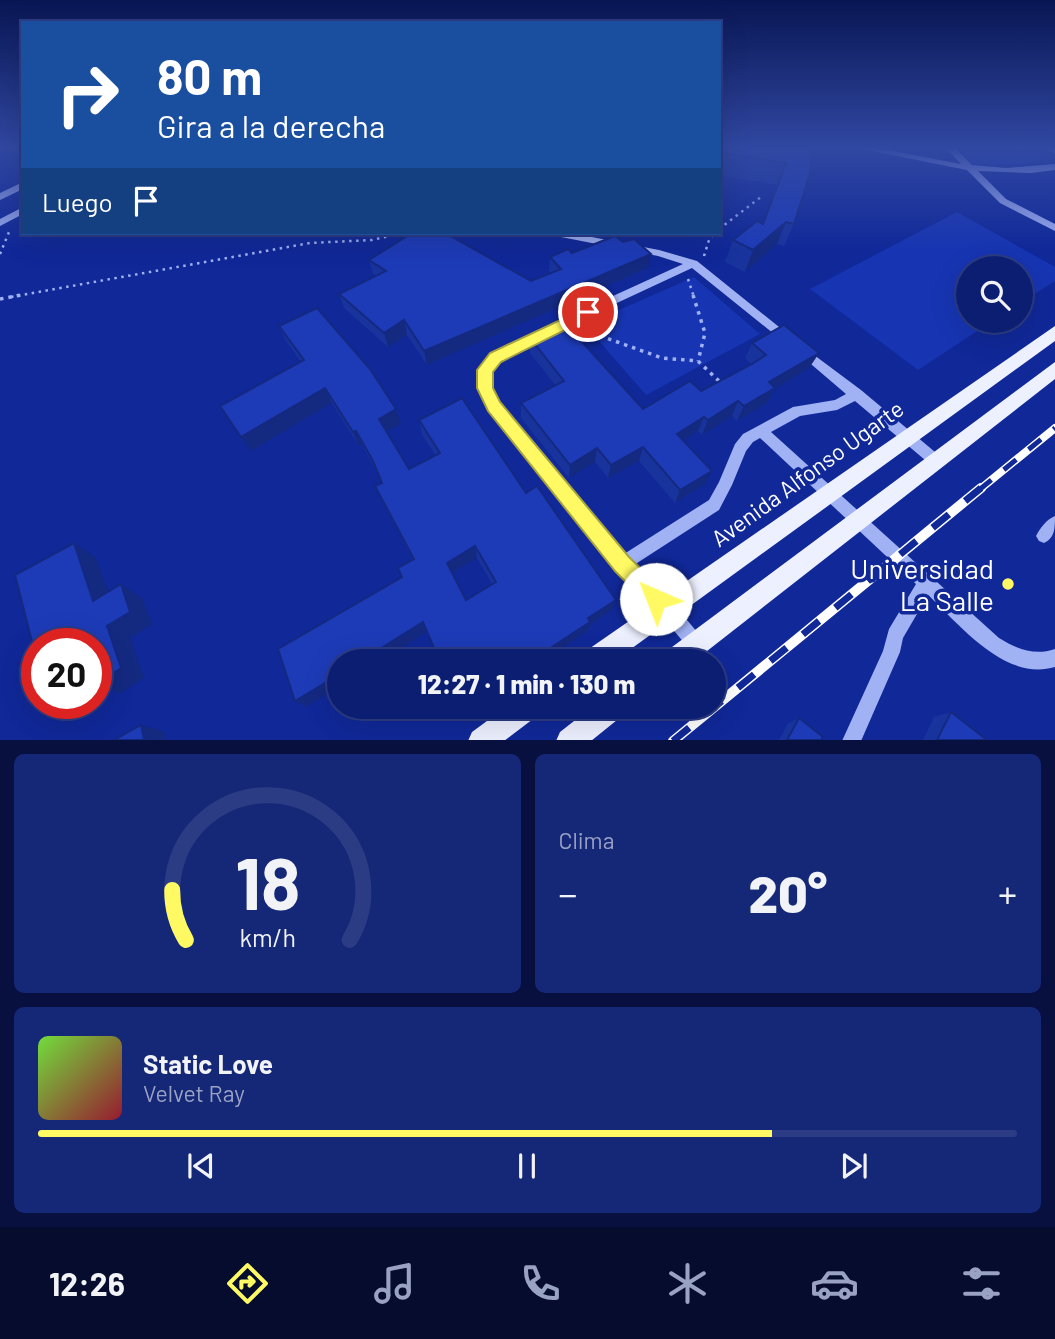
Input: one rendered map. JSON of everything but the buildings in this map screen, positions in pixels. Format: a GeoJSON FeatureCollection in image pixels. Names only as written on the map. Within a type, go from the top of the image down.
{"type":"FeatureCollection","features":[{"type":"Feature","properties":{"kind":"main road","name":"Avenida Alfonso Ugarte"},"geometry":{"type":"LineString","coordinates":[[610,649],[1055,332]]}},
{"type":"Feature","properties":{"kind":"main road"},"geometry":{"type":"LineString","coordinates":[[690,649],[1055,369]]}},
{"type":"Feature","properties":{"kind":"main road"},"geometry":{"type":"LineString","coordinates":[[481,740],[511,719]]}},
{"type":"Feature","properties":{"kind":"main road"},"geometry":{"type":"LineString","coordinates":[[569,740],[597,719]]}},
{"type":"Feature","properties":{"kind":"street"},"geometry":{"type":"LineString","coordinates":[[983,182],[1003,201],[1055,228]]}},
{"type":"Feature","properties":{"kind":"street"},"geometry":{"type":"LineString","coordinates":[[0,197],[21,186]]}},
{"type":"Feature","properties":{"kind":"street"},"geometry":{"type":"LineString","coordinates":[[0,223],[21,211]]}},
{"type":"Feature","properties":{"kind":"street"},"geometry":{"type":"LineString","coordinates":[[566,235],[659,253],[688,265],[857,394],[936,461]]}},
{"type":"Feature","properties":{"kind":"street"},"geometry":{"type":"LineString","coordinates":[[688,265],[496,357],[485,370],[485,388],[494,406],[622,564],[714,505],[740,448],[760,430],[797,411],[837,405],[857,394]]}},
{"type":"Feature","properties":{"kind":"street"},"geometry":{"type":"LineString","coordinates":[[760,430],[830,491],[993,644],[1010,655],[1026,660],[1055,658]]}},
{"type":"Feature","properties":{"kind":"street"},"geometry":{"type":"LineString","coordinates":[[1044,536],[1055,523]]}},
{"type":"Feature","properties":{"kind":"street"},"geometry":{"type":"LineString","coordinates":[[851,740],[891,652],[895,635],[926,583]]}},
{"type":"Feature","properties":{"kind":"lane"},"geometry":{"type":"LineString","coordinates":[[622,564],[667,608],[696,644]]}},
{"type":"Feature","properties":{"kind":"path"},"geometry":{"type":"LineString","coordinates":[[721,227],[761,197]]}},
{"type":"Feature","properties":{"kind":"path"},"geometry":{"type":"LineString","coordinates":[[0,254],[9,230]]}},
{"type":"Feature","properties":{"kind":"path"},"geometry":{"type":"LineString","coordinates":[[0,299],[310,243],[372,240],[393,235]]}},
{"type":"Feature","properties":{"kind":"path"},"geometry":{"type":"LineString","coordinates":[[698,361],[705,330],[688,265],[704,256],[713,235]]}},
{"type":"Feature","properties":{"kind":"path"},"geometry":{"type":"LineString","coordinates":[[564,323],[662,358],[698,361],[722,383]]}},
{"type":"Feature","properties":{"kind":"shaded area"},"geometry":{"type":"Polygon","coordinates":[[[957,212],[1055,267],[1055,281],[1033,295],[1033,256],[956,256],[956,333],[974,333],[918,370],[810,289],[957,212]]]}},
{"type":"Feature","properties":{"kind":"shaded area"},"geometry":{"type":"Polygon","coordinates":[[[694,277],[760,334],[646,395],[585,325],[694,277]]]}},
{"type":"Feature","properties":{"kind":"railway"},"geometry":{"type":"LineString","coordinates":[[979,490],[1055,428]]}},
{"type":"Feature","properties":{"kind":"railway"},"geometry":{"type":"LineString","coordinates":[[674,740],[981,488]]}},
{"type":"Feature","properties":{"kind":"place","name":"Universidad La Salle"},"geometry":{"type":"Point","coordinates":[1008,584]}},
{"type":"Feature","properties":{"kind":"route"},"geometry":{"type":"LineString","coordinates":[[588,312],[496,357],[485,370],[485,388],[494,406],[510,426],[622,564],[656,599]]}}]}
